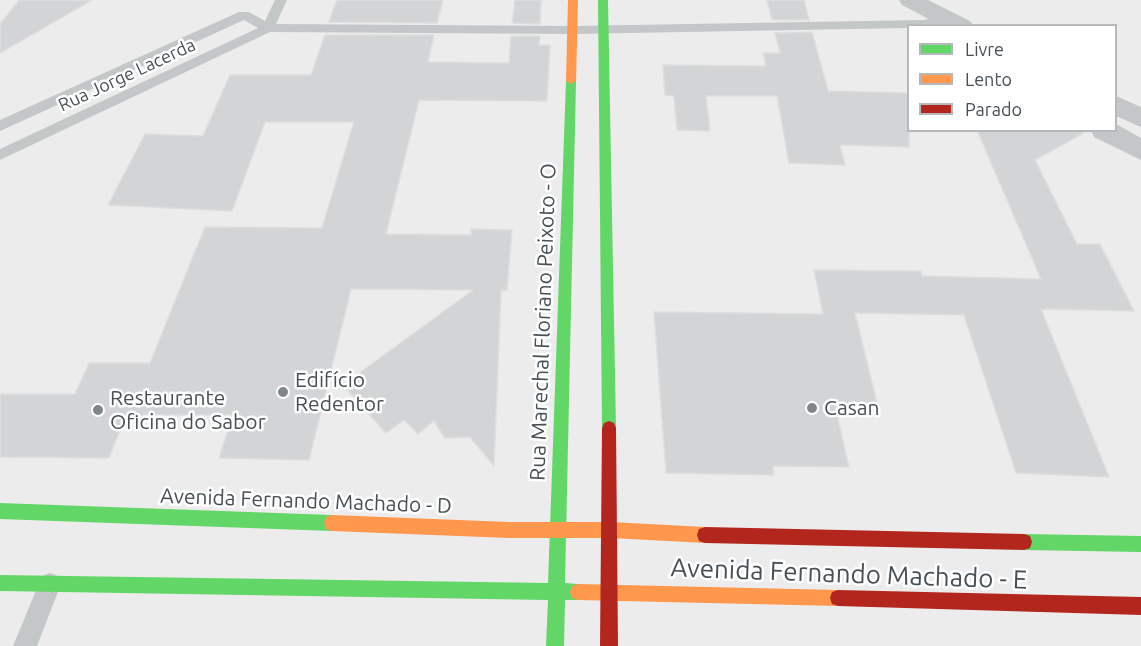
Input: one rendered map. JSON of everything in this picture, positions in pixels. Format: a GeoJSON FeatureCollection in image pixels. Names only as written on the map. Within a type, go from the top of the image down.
{"type":"FeatureCollection","features":[{"type":"Feature","properties":{"kind":"street","name":"Rua Marechal Floriano Peixoto - O"},"geometry":{"type":"LineString","coordinates":[[555,646],[573,0]]}},
{"type":"Feature","properties":{"kind":"street"},"geometry":{"type":"LineString","coordinates":[[603,0],[611,530],[608,592],[609,646]]}},
{"type":"Feature","properties":{"kind":"street"},"geometry":{"type":"LineString","coordinates":[[909,0],[956,22]]}},
{"type":"Feature","properties":{"kind":"street"},"geometry":{"type":"LineString","coordinates":[[909,0],[922,24]]}},
{"type":"Feature","properties":{"kind":"street"},"geometry":{"type":"LineString","coordinates":[[1117,106],[1141,118]]}},
{"type":"Feature","properties":{"kind":"street"},"geometry":{"type":"LineString","coordinates":[[1108,132],[1141,150]]}},
{"type":"Feature","properties":{"kind":"street","name":"Avenida Fernando Machado - D"},"geometry":{"type":"LineString","coordinates":[[0,511],[558,531],[611,530]]}},
{"type":"Feature","properties":{"kind":"street","name":"Avenida Fernando Machado - E"},"geometry":{"type":"LineString","coordinates":[[611,530],[656,534],[1141,544]]}},
{"type":"Feature","properties":{"kind":"street"},"geometry":{"type":"LineString","coordinates":[[0,583],[556,591]]}},
{"type":"Feature","properties":{"kind":"street","name":"Avenida Fernando Machado - E"},"geometry":{"type":"LineString","coordinates":[[556,591],[1141,606]]}},
{"type":"Feature","properties":{"kind":"lane"},"geometry":{"type":"LineString","coordinates":[[251,0],[244,15],[268,28],[603,30],[907,25]]}},
{"type":"Feature","properties":{"kind":"lane"},"geometry":{"type":"LineString","coordinates":[[268,28],[281,0]]}},
{"type":"Feature","properties":{"kind":"lane","name":"Rua Jorge Lacerda"},"geometry":{"type":"LineString","coordinates":[[0,126],[244,15]]}},
{"type":"Feature","properties":{"kind":"lane"},"geometry":{"type":"LineString","coordinates":[[934,24],[956,22]]}},
{"type":"Feature","properties":{"kind":"lane","name":"Rua Jorge Lacerda"},"geometry":{"type":"LineString","coordinates":[[0,155],[268,28]]}},
{"type":"Feature","properties":{"kind":"lane"},"geometry":{"type":"LineString","coordinates":[[25,646],[50,584]]}},
{"type":"Feature","properties":{"kind":"building"},"geometry":{"type":"Polygon","coordinates":[[[19,0],[92,0],[0,53],[0,24],[19,0]]]}},
{"type":"Feature","properties":{"kind":"building"},"geometry":{"type":"Polygon","coordinates":[[[337,0],[443,0],[437,23],[329,22],[337,0]]]}},
{"type":"Feature","properties":{"kind":"building"},"geometry":{"type":"Polygon","coordinates":[[[515,0],[541,0],[540,24],[512,23],[515,0]]]}},
{"type":"Feature","properties":{"kind":"building"},"geometry":{"type":"Polygon","coordinates":[[[767,0],[804,0],[809,20],[772,20],[767,0]]]}},
{"type":"Feature","properties":{"kind":"building"},"geometry":{"type":"Polygon","coordinates":[[[812,32],[828,91],[907,93],[909,147],[840,145],[845,165],[789,163],[777,96],[706,96],[710,131],[677,130],[674,96],[665,95],[663,65],[766,66],[763,53],[780,53],[775,33],[812,32]]]}},
{"type":"Feature","properties":{"kind":"building"},"geometry":{"type":"Polygon","coordinates":[[[325,35],[434,35],[428,62],[509,63],[511,36],[540,36],[539,45],[550,45],[547,101],[419,100],[386,234],[471,235],[471,229],[512,230],[507,290],[501,290],[494,466],[470,437],[445,438],[434,421],[418,434],[404,420],[386,433],[343,385],[473,290],[351,289],[309,460],[219,458],[233,415],[126,415],[109,458],[0,457],[0,394],[75,394],[89,363],[150,363],[205,227],[322,228],[354,122],[265,122],[232,211],[108,205],[145,134],[203,136],[230,75],[311,75],[325,35]]]}},
{"type":"Feature","properties":{"kind":"building"},"geometry":{"type":"Polygon","coordinates":[[[978,132],[1085,132],[1035,160],[1077,244],[1100,244],[1134,311],[1041,309],[1109,477],[1016,473],[964,315],[855,313],[878,407],[835,407],[849,467],[773,466],[774,475],[666,473],[654,312],[823,314],[814,270],[921,271],[922,276],[1041,279],[978,132]]]}},
{"type":"Feature","properties":{"kind":"traffic: fast"},"geometry":{"type":"LineString","coordinates":[[603,0],[609,428]]}},
{"type":"Feature","properties":{"kind":"traffic: fast"},"geometry":{"type":"LineString","coordinates":[[555,646],[571,81]]}},
{"type":"Feature","properties":{"kind":"traffic: fast"},"geometry":{"type":"LineString","coordinates":[[0,511],[332,523]]}},
{"type":"Feature","properties":{"kind":"traffic: fast"},"geometry":{"type":"LineString","coordinates":[[1024,542],[1141,544]]}},
{"type":"Feature","properties":{"kind":"traffic: fast"},"geometry":{"type":"LineString","coordinates":[[0,583],[578,592]]}},
{"type":"Feature","properties":{"kind":"traffic: slow"},"geometry":{"type":"LineString","coordinates":[[571,81],[573,0]]}},
{"type":"Feature","properties":{"kind":"traffic: slow"},"geometry":{"type":"LineString","coordinates":[[332,523],[509,530],[611,530],[705,535]]}},
{"type":"Feature","properties":{"kind":"traffic: slow"},"geometry":{"type":"LineString","coordinates":[[578,592],[838,598]]}},
{"type":"Feature","properties":{"kind":"traffic: jam"},"geometry":{"type":"LineString","coordinates":[[609,428],[609,646]]}},
{"type":"Feature","properties":{"kind":"traffic: jam"},"geometry":{"type":"LineString","coordinates":[[705,535],[1024,542]]}},
{"type":"Feature","properties":{"kind":"traffic: jam"},"geometry":{"type":"LineString","coordinates":[[838,598],[1141,606]]}},
{"type":"Feature","properties":{"kind":"place","name":"Edifício Redentor"},"geometry":{"type":"Point","coordinates":[283,392]}},
{"type":"Feature","properties":{"kind":"place","name":"Casan"},"geometry":{"type":"Point","coordinates":[812,408]}},
{"type":"Feature","properties":{"kind":"place","name":"Restaurante Oficina do Sabor"},"geometry":{"type":"Point","coordinates":[98,410]}}]}
